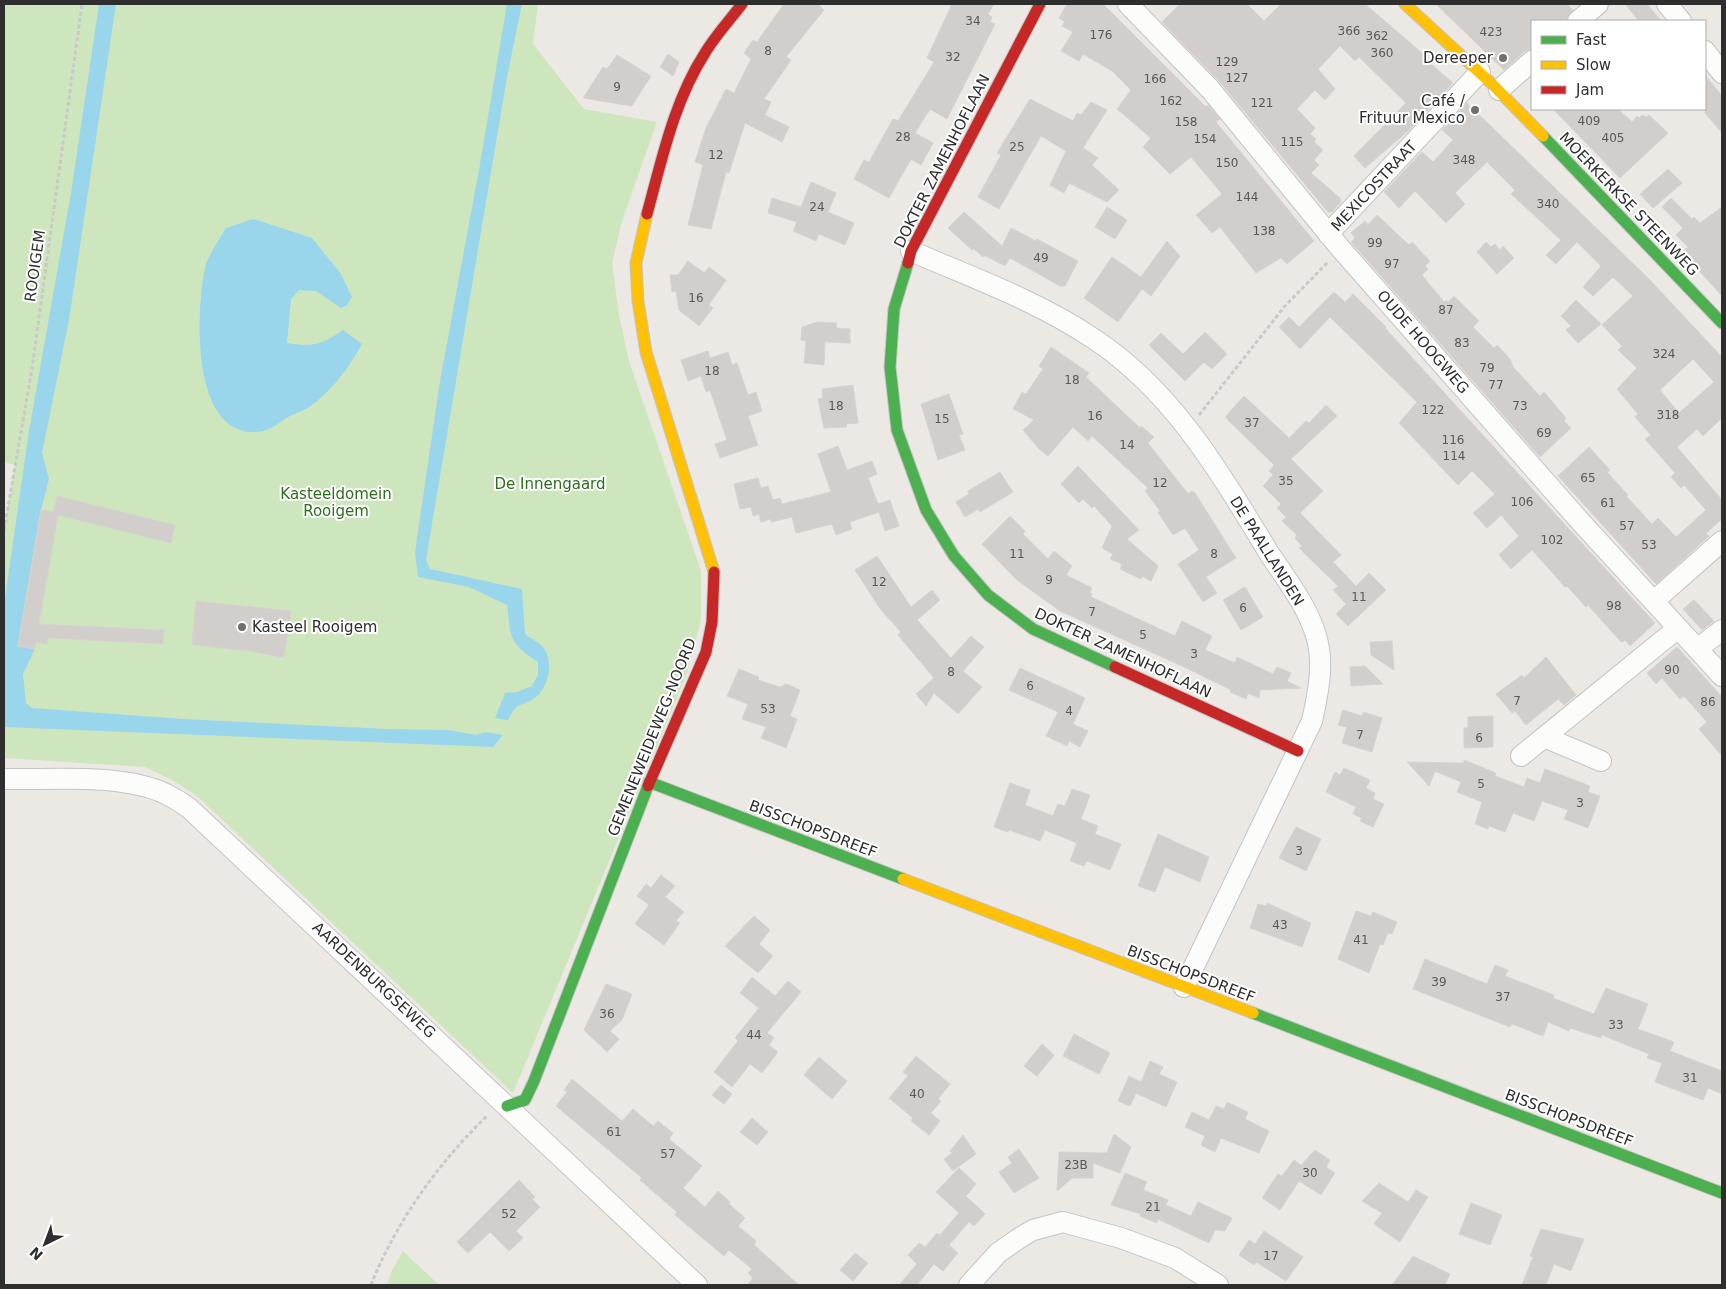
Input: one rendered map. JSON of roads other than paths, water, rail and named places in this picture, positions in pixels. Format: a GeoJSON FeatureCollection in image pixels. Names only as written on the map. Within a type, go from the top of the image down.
{"type":"FeatureCollection","features":[{"type":"Feature","properties":{"kind":"street","name":"GEMENEWEIDEWEG-NOORD"},"geometry":{"type":"LineString","coordinates":[[508,1106],[526,1100],[649,782],[706,652],[712,614],[714,570],[646,352],[638,301],[636,263],[649,204],[673,120],[687,85],[705,52],[742,4]]}},
{"type":"Feature","properties":{"kind":"street","name":"DOKTER ZAMENHOFLAAN"},"geometry":{"type":"LineString","coordinates":[[1040,4],[910,251],[894,309],[890,367],[897,430],[926,510],[954,556],[988,595],[1033,629],[1298,751]]}},
{"type":"Feature","properties":{"kind":"street","name":"OUDE HOOGWEG"},"geometry":{"type":"LineString","coordinates":[[1128,4],[1210,89],[1334,241],[1579,520],[1722,676]]}},
{"type":"Feature","properties":{"kind":"street","name":"MOERKERKSE STEENWEG"},"geometry":{"type":"LineString","coordinates":[[1405,4],[1498,90],[1722,323]]}},
{"type":"Feature","properties":{"kind":"street"},"geometry":{"type":"LineString","coordinates":[[1579,20],[1598,4]]}},
{"type":"Feature","properties":{"kind":"street"},"geometry":{"type":"LineString","coordinates":[[1667,4],[1680,20]]}},
{"type":"Feature","properties":{"kind":"street"},"geometry":{"type":"LineString","coordinates":[[1706,52],[1722,73]]}},
{"type":"Feature","properties":{"kind":"street"},"geometry":{"type":"LineString","coordinates":[[1498,90],[1531,62]]}},
{"type":"Feature","properties":{"kind":"street","name":"MEXICOSTRAAT"},"geometry":{"type":"LineString","coordinates":[[1334,241],[1480,72]]}},
{"type":"Feature","properties":{"kind":"street","name":"DE PAALLANDEN"},"geometry":{"type":"LineString","coordinates":[[910,251],[1050,311],[1095,339],[1133,367],[1189,427],[1301,603],[1317,639],[1320,682],[1312,721],[1184,987]]}},
{"type":"Feature","properties":{"kind":"street"},"geometry":{"type":"LineString","coordinates":[[1654,601],[1722,541]]}},
{"type":"Feature","properties":{"kind":"street"},"geometry":{"type":"LineString","coordinates":[[1521,756],[1678,628]]}},
{"type":"Feature","properties":{"kind":"street"},"geometry":{"type":"LineString","coordinates":[[1696,649],[1722,630]]}},
{"type":"Feature","properties":{"kind":"street"},"geometry":{"type":"LineString","coordinates":[[1544,737],[1601,761]]}},
{"type":"Feature","properties":{"kind":"street","name":"AARDENBURGSEWEG"},"geometry":{"type":"LineString","coordinates":[[4,779],[104,781],[138,786],[165,794],[189,808],[697,1285]]}},
{"type":"Feature","properties":{"kind":"street","name":"BISSCHOPSDREEF"},"geometry":{"type":"LineString","coordinates":[[649,782],[1722,1193]]}},
{"type":"Feature","properties":{"kind":"street"},"geometry":{"type":"LineString","coordinates":[[970,1285],[998,1253],[1018,1239],[1032,1230],[1063,1222],[1121,1238],[1175,1258],[1218,1285]]}},
{"type":"Feature","properties":{"kind":"water"},"geometry":{"type":"Polygon","coordinates":[[[99,4],[116,4],[69,320],[42,453],[49,479],[41,510],[18,645],[35,649],[23,674],[26,703],[32,708],[183,719],[448,730],[476,735],[485,732],[503,735],[493,747],[4,727],[4,605],[29,431],[71,193],[99,4]]]}},
{"type":"Feature","properties":{"kind":"water"},"geometry":{"type":"Polygon","coordinates":[[[507,4],[522,4],[507,77],[426,560],[430,569],[522,589],[525,634],[543,647],[549,666],[547,680],[540,693],[531,701],[518,706],[508,720],[495,718],[505,693],[517,692],[532,686],[538,675],[538,662],[516,644],[509,625],[507,605],[469,587],[418,577],[415,552],[440,381],[507,4]]]}},
{"type":"Feature","properties":{"kind":"water"},"geometry":{"type":"Polygon","coordinates":[[[253,219],[312,238],[341,274],[352,297],[347,305],[341,308],[316,291],[299,290],[291,299],[287,343],[317,344],[343,330],[362,344],[351,362],[324,395],[308,408],[262,432],[235,428],[219,414],[209,393],[202,367],[200,339],[202,287],[205,268],[209,258],[226,228],[253,219]]]}},
{"type":"Feature","properties":{"kind":"place","name":"Dereeper"},"geometry":{"type":"Point","coordinates":[1503,58]}},
{"type":"Feature","properties":{"kind":"place","name":"Café / Frituur Mexico"},"geometry":{"type":"Point","coordinates":[1475,110]}},
{"type":"Feature","properties":{"kind":"place","name":"Kasteel Rooigem"},"geometry":{"type":"Point","coordinates":[242,627]}},
{"type":"Feature","properties":{"kind":"park label","name":"De Innengaard"},"geometry":{"type":"Point","coordinates":[550,484]}},
{"type":"Feature","properties":{"kind":"park label","name":"Kasteeldomein Rooigem"},"geometry":{"type":"Point","coordinates":[336,502]}}]}
